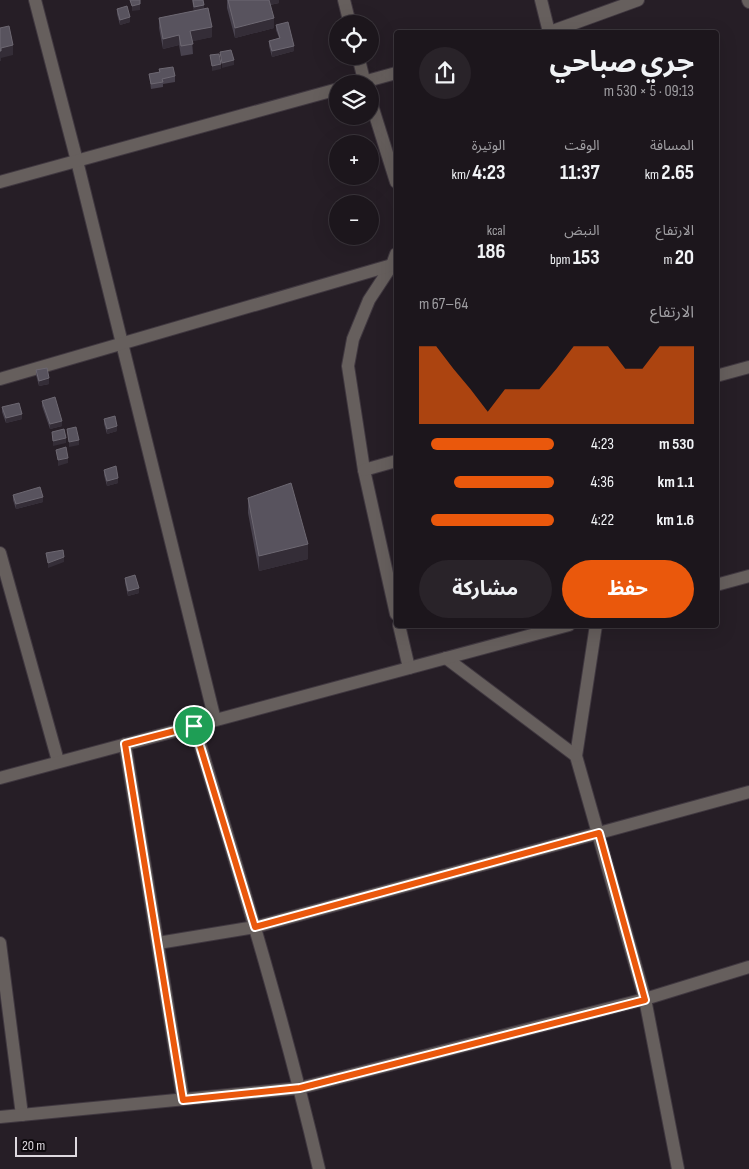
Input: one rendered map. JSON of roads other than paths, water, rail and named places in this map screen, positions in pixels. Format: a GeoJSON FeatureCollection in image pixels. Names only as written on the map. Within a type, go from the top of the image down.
{"type":"FeatureCollection","features":[{"type":"Feature","properties":{"kind":"street"},"geometry":{"type":"LineString","coordinates":[[35,0],[77,161],[215,720]]}},
{"type":"Feature","properties":{"kind":"street"},"geometry":{"type":"LineString","coordinates":[[344,0],[348,15]]}},
{"type":"Feature","properties":{"kind":"street"},"geometry":{"type":"LineString","coordinates":[[541,0],[549,30]]}},
{"type":"Feature","properties":{"kind":"street"},"geometry":{"type":"LineString","coordinates":[[556,30],[638,0]]}},
{"type":"Feature","properties":{"kind":"street"},"geometry":{"type":"LineString","coordinates":[[379,78],[394,74]]}},
{"type":"Feature","properties":{"kind":"street"},"geometry":{"type":"LineString","coordinates":[[0,182],[329,91]]}},
{"type":"Feature","properties":{"kind":"street"},"geometry":{"type":"LineString","coordinates":[[378,125],[394,176]]}},
{"type":"Feature","properties":{"kind":"street"},"geometry":{"type":"LineString","coordinates":[[0,379],[394,260]]}},
{"type":"Feature","properties":{"kind":"street"},"geometry":{"type":"LineString","coordinates":[[394,260],[369,300],[353,339],[348,366],[364,470],[394,605]]}},
{"type":"Feature","properties":{"kind":"street"},"geometry":{"type":"LineString","coordinates":[[719,375],[749,367]]}},
{"type":"Feature","properties":{"kind":"street"},"geometry":{"type":"LineString","coordinates":[[364,470],[394,462]]}},
{"type":"Feature","properties":{"kind":"street"},"geometry":{"type":"LineString","coordinates":[[0,553],[4,580],[58,761]]}},
{"type":"Feature","properties":{"kind":"street"},"geometry":{"type":"LineString","coordinates":[[719,584],[749,576]]}},
{"type":"Feature","properties":{"kind":"street"},"geometry":{"type":"LineString","coordinates":[[400,628],[409,668]]}},
{"type":"Feature","properties":{"kind":"street"},"geometry":{"type":"LineString","coordinates":[[0,778],[558,628]]}},
{"type":"Feature","properties":{"kind":"street"},"geometry":{"type":"LineString","coordinates":[[596,628],[576,756],[645,1000],[678,1169]]}},
{"type":"Feature","properties":{"kind":"street"},"geometry":{"type":"LineString","coordinates":[[446,658],[576,756]]}},
{"type":"Feature","properties":{"kind":"street"},"geometry":{"type":"LineString","coordinates":[[194,726],[255,927],[300,1088],[318,1169]]}},
{"type":"Feature","properties":{"kind":"street"},"geometry":{"type":"LineString","coordinates":[[125,744],[183,1100]]}},
{"type":"Feature","properties":{"kind":"street"},"geometry":{"type":"LineString","coordinates":[[158,943],[255,927],[749,792]]}},
{"type":"Feature","properties":{"kind":"street"},"geometry":{"type":"LineString","coordinates":[[0,947],[22,1115]]}},
{"type":"Feature","properties":{"kind":"street"},"geometry":{"type":"LineString","coordinates":[[0,1117],[300,1088],[645,1000],[749,967]]}}]}
